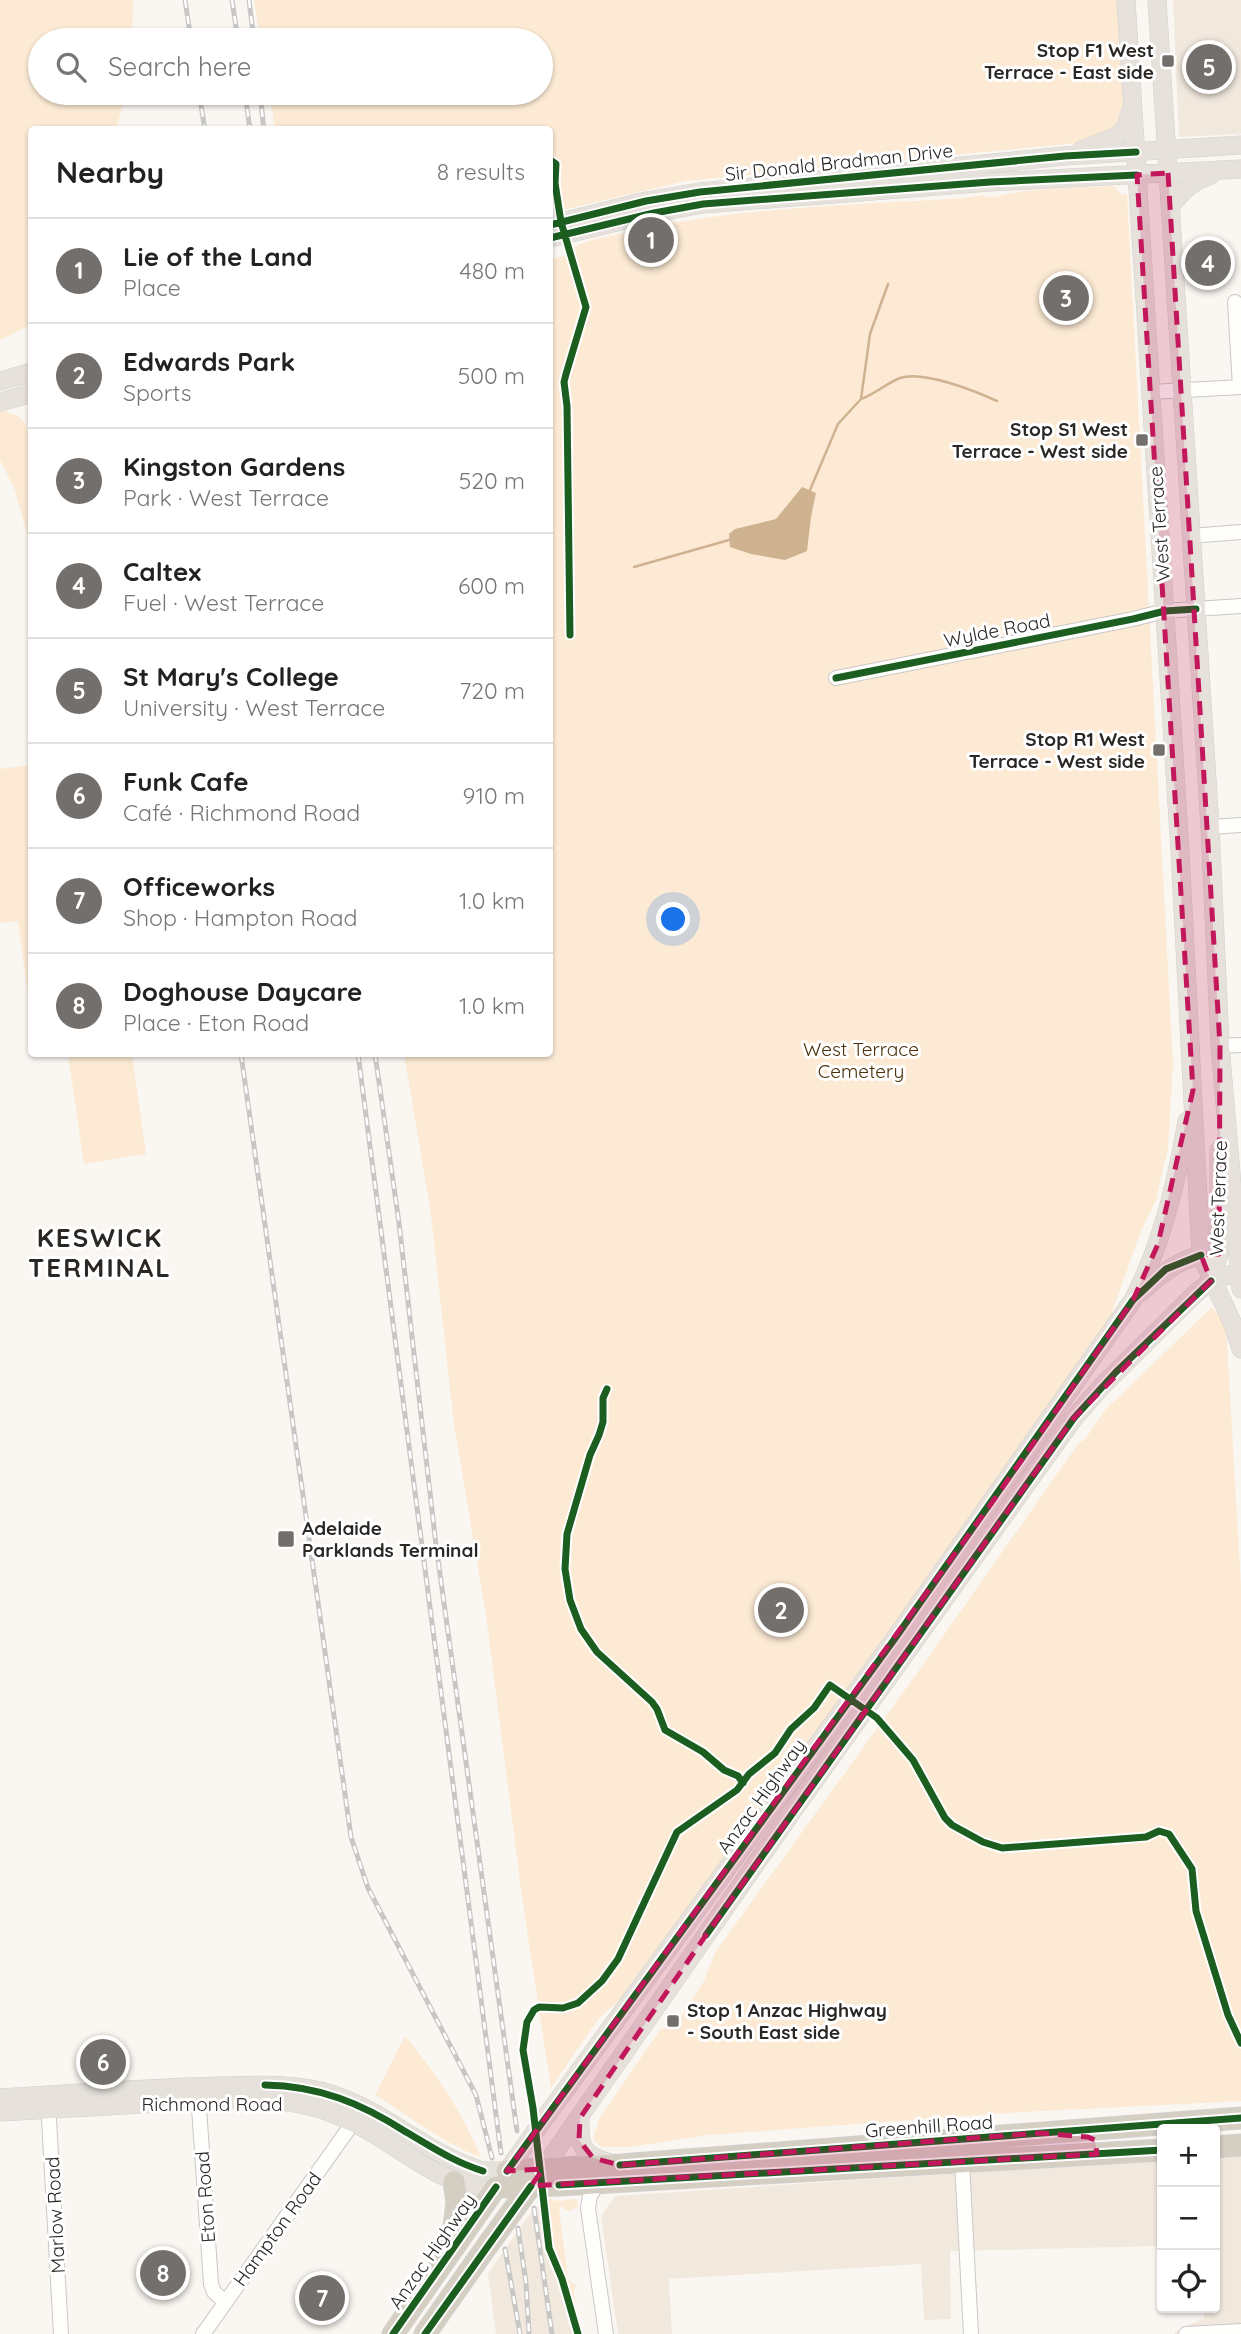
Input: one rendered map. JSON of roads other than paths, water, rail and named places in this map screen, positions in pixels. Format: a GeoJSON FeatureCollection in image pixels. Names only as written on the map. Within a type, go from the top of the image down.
{"type":"FeatureCollection","features":[{"type":"Feature","properties":{"kind":"highway"},"geometry":{"type":"LineString","coordinates":[[1216,2120],[1241,2112]]}},
{"type":"Feature","properties":{"kind":"highway","name":"Greenhill Road"},"geometry":{"type":"LineString","coordinates":[[549,2174],[620,2165],[1241,2118]]}},
{"type":"Feature","properties":{"kind":"highway"},"geometry":{"type":"LineString","coordinates":[[1040,2133],[1063,2138],[1088,2137],[1095,2140],[1097,2154]]}},
{"type":"Feature","properties":{"kind":"highway"},"geometry":{"type":"LineString","coordinates":[[1220,2147],[1241,2145]]}},
{"type":"Feature","properties":{"kind":"highway"},"geometry":{"type":"LineString","coordinates":[[842,2148],[843,2157],[876,2158],[895,2166]]}},
{"type":"Feature","properties":{"kind":"highway","name":"Greenhill Road"},"geometry":{"type":"LineString","coordinates":[[549,2174],[597,2184],[1157,2150]]}},
{"type":"Feature","properties":{"kind":"highway","name":"Richmond Road"},"geometry":{"type":"LineString","coordinates":[[489,2184],[549,2174]]}},
{"type":"Feature","properties":{"kind":"highway","name":"Anzac Highway"},"geometry":{"type":"LineString","coordinates":[[425,2334],[487,2246],[549,2174]]}},
{"type":"Feature","properties":{"kind":"highway"},"geometry":{"type":"LineString","coordinates":[[450,2253],[456,2226],[454,2182]]}},
{"type":"Feature","properties":{"kind":"highway","name":"Anzac Highway"},"geometry":{"type":"LineString","coordinates":[[393,2334],[450,2253],[489,2184]]}},
{"type":"Feature","properties":{"kind":"main road","name":"West Terrace"},"geometry":{"type":"LineString","coordinates":[[1126,0],[1193,1090],[1211,1282],[1232,1322],[1241,1349]]}},
{"type":"Feature","properties":{"kind":"main road","name":"West Terrace"},"geometry":{"type":"LineString","coordinates":[[1157,0],[1210,827],[1220,1046],[1240,1267]]}},
{"type":"Feature","properties":{"kind":"main road"},"geometry":{"type":"LineString","coordinates":[[1065,156],[1115,137],[1125,130],[1132,102]]}},
{"type":"Feature","properties":{"kind":"main road","name":"Sir Donald Bradman Drive"},"geometry":{"type":"LineString","coordinates":[[553,224],[646,201],[700,192],[1065,156],[1241,145]]}},
{"type":"Feature","properties":{"kind":"main road"},"geometry":{"type":"LineString","coordinates":[[1171,206],[1185,187],[1195,180],[1234,170]]}},
{"type":"Feature","properties":{"kind":"main road","name":"Sir Donald Bradman Drive"},"geometry":{"type":"LineString","coordinates":[[553,238],[654,213],[703,204],[990,182],[1234,170]]}},
{"type":"Feature","properties":{"kind":"main road"},"geometry":{"type":"LineString","coordinates":[[0,381],[28,373]]}},
{"type":"Feature","properties":{"kind":"main road"},"geometry":{"type":"LineString","coordinates":[[0,402],[28,394]]}},
{"type":"Feature","properties":{"kind":"main road"},"geometry":{"type":"LineString","coordinates":[[1178,828],[1210,827]]}},
{"type":"Feature","properties":{"kind":"main road","name":"West Terrace"},"geometry":{"type":"LineString","coordinates":[[1210,1255],[1220,1046]]}},
{"type":"Feature","properties":{"kind":"main road","name":"West Terrace"},"geometry":{"type":"LineString","coordinates":[[1133,1300],[1147,1271],[1176,1184],[1193,1090]]}},
{"type":"Feature","properties":{"kind":"main road"},"geometry":{"type":"LineString","coordinates":[[1133,1300],[1166,1269],[1192,1257],[1210,1255],[1240,1267]]}},
{"type":"Feature","properties":{"kind":"main road","name":"Anzac Highway"},"geometry":{"type":"LineString","coordinates":[[549,2174],[580,2118],[763,1853],[1074,1418],[1196,1293],[1240,1267]]}},
{"type":"Feature","properties":{"kind":"main road","name":"Anzac Highway"},"geometry":{"type":"LineString","coordinates":[[489,2184],[539,2126],[747,1842],[993,1501],[1133,1300]]}},
{"type":"Feature","properties":{"kind":"main road"},"geometry":{"type":"LineString","coordinates":[[747,1842],[763,1853]]}},
{"type":"Feature","properties":{"kind":"main road","name":"Richmond Road"},"geometry":{"type":"LineString","coordinates":[[0,2112],[48,2103],[198,2094],[265,2085],[308,2088],[332,2094],[387,2141],[454,2182],[489,2184]]}},
{"type":"Feature","properties":{"kind":"main road","name":"Richmond Road"},"geometry":{"type":"LineString","coordinates":[[0,2098],[48,2103]]}},
{"type":"Feature","properties":{"kind":"main road","name":"Richmond Road"},"geometry":{"type":"LineString","coordinates":[[356,2115],[404,2130],[489,2184]]}},
{"type":"Feature","properties":{"kind":"main road"},"geometry":{"type":"LineString","coordinates":[[580,2118],[579,2140],[583,2149],[593,2158],[620,2165]]}},
{"type":"Feature","properties":{"kind":"street"},"geometry":{"type":"LineString","coordinates":[[1151,392],[1240,387],[1235,302]]}},
{"type":"Feature","properties":{"kind":"street"},"geometry":{"type":"LineString","coordinates":[[1190,536],[1241,533]]}},
{"type":"Feature","properties":{"kind":"street","name":"Wylde Road"},"geometry":{"type":"LineString","coordinates":[[836,678],[1165,611],[1241,606]]}},
{"type":"Feature","properties":{"kind":"street"},"geometry":{"type":"LineString","coordinates":[[1210,827],[1241,825]]}},
{"type":"Feature","properties":{"kind":"street"},"geometry":{"type":"LineString","coordinates":[[1220,1046],[1241,1045]]}},
{"type":"Feature","properties":{"kind":"street","name":"Eton Road"},"geometry":{"type":"LineString","coordinates":[[198,2094],[211,2284],[214,2292],[225,2302]]}},
{"type":"Feature","properties":{"kind":"street","name":"Marlow Road"},"geometry":{"type":"LineString","coordinates":[[48,2103],[61,2334]]}},
{"type":"Feature","properties":{"kind":"street","name":"Hampton Road"},"geometry":{"type":"LineString","coordinates":[[203,2334],[356,2115]]}},
{"type":"Feature","properties":{"kind":"street"},"geometry":{"type":"LineString","coordinates":[[962,2162],[971,2334]]}},
{"type":"Feature","properties":{"kind":"street"},"geometry":{"type":"LineString","coordinates":[[597,2184],[590,2196],[588,2208],[606,2334]]}},
{"type":"Feature","properties":{"kind":"street"},"geometry":{"type":"LineString","coordinates":[[1186,2334],[1241,2331]]}},
{"type":"Feature","properties":{"kind":"waterway"},"geometry":{"type":"LineString","coordinates":[[810,490],[838,424],[861,399],[870,334],[888,284]]}},
{"type":"Feature","properties":{"kind":"waterway"},"geometry":{"type":"LineString","coordinates":[[861,399],[895,380],[910,376],[949,383],[997,401]]}},
{"type":"Feature","properties":{"kind":"waterway"},"geometry":{"type":"LineString","coordinates":[[634,567],[729,540]]}},
{"type":"Feature","properties":{"kind":"railway"},"geometry":{"type":"LineString","coordinates":[[185,0],[189,28]]}},
{"type":"Feature","properties":{"kind":"railway"},"geometry":{"type":"LineString","coordinates":[[232,0],[236,28]]}},
{"type":"Feature","properties":{"kind":"railway"},"geometry":{"type":"LineString","coordinates":[[249,0],[252,28]]}},
{"type":"Feature","properties":{"kind":"railway"},"geometry":{"type":"LineString","coordinates":[[201,105],[204,126]]}},
{"type":"Feature","properties":{"kind":"railway"},"geometry":{"type":"LineString","coordinates":[[247,105],[249,126]]}},
{"type":"Feature","properties":{"kind":"railway"},"geometry":{"type":"LineString","coordinates":[[261,105],[264,126]]}},
{"type":"Feature","properties":{"kind":"railway"},"geometry":{"type":"LineString","coordinates":[[241,1057],[351,1837],[368,1888],[476,2095],[492,2158]]}},
{"type":"Feature","properties":{"kind":"railway"},"geometry":{"type":"LineString","coordinates":[[358,1057],[501,2153]]}},
{"type":"Feature","properties":{"kind":"railway"},"geometry":{"type":"LineString","coordinates":[[375,1057],[399,1223],[436,1545],[517,2131]]}},
{"type":"Feature","properties":{"kind":"railway"},"geometry":{"type":"LineString","coordinates":[[534,2208],[552,2334]]}},
{"type":"Feature","properties":{"kind":"railway"},"geometry":{"type":"LineString","coordinates":[[518,2228],[526,2283],[529,2334]]}},
{"type":"Feature","properties":{"kind":"railway"},"geometry":{"type":"LineString","coordinates":[[505,2249],[520,2334]]}},
{"type":"Feature","properties":{"kind":"place","name":"Stop F1 West Terrace - East side"},"geometry":{"type":"Point","coordinates":[1168,61]}},
{"type":"Feature","properties":{"kind":"place","name":"St Mary's College"},"geometry":{"type":"Point","coordinates":[1209,67]}},
{"type":"Feature","properties":{"kind":"place","name":"Lie of the Land"},"geometry":{"type":"Point","coordinates":[651,240]}},
{"type":"Feature","properties":{"kind":"place","name":"Caltex"},"geometry":{"type":"Point","coordinates":[1208,263]}},
{"type":"Feature","properties":{"kind":"place","name":"Kingston Gardens"},"geometry":{"type":"Point","coordinates":[1066,298]}},
{"type":"Feature","properties":{"kind":"place","name":"Stop S1 West Terrace - West side"},"geometry":{"type":"Point","coordinates":[1142,440]}},
{"type":"Feature","properties":{"kind":"place","name":"Stop R1 West Terrace - West side"},"geometry":{"type":"Point","coordinates":[1159,750]}},
{"type":"Feature","properties":{"kind":"place","name":"Adelaide Parklands Terminal"},"geometry":{"type":"Point","coordinates":[286,1539]}},
{"type":"Feature","properties":{"kind":"place","name":"Edwards Park"},"geometry":{"type":"Point","coordinates":[781,1610]}},
{"type":"Feature","properties":{"kind":"place","name":"Stop 1 Anzac Highway - South East side"},"geometry":{"type":"Point","coordinates":[673,2021]}},
{"type":"Feature","properties":{"kind":"place","name":"Funk Cafe"},"geometry":{"type":"Point","coordinates":[103,2062]}},
{"type":"Feature","properties":{"kind":"place","name":"Doghouse Daycare"},"geometry":{"type":"Point","coordinates":[163,2273]}},
{"type":"Feature","properties":{"kind":"place","name":"Officeworks"},"geometry":{"type":"Point","coordinates":[322,2298]}},
{"type":"Feature","properties":{"kind":"district","name":"KESWICK TERMINAL"},"geometry":{"type":"Point","coordinates":[100,1252]}},
{"type":"Feature","properties":{"kind":"park label","name":"West Terrace Cemetery"},"geometry":{"type":"Point","coordinates":[861,1060]}}]}
